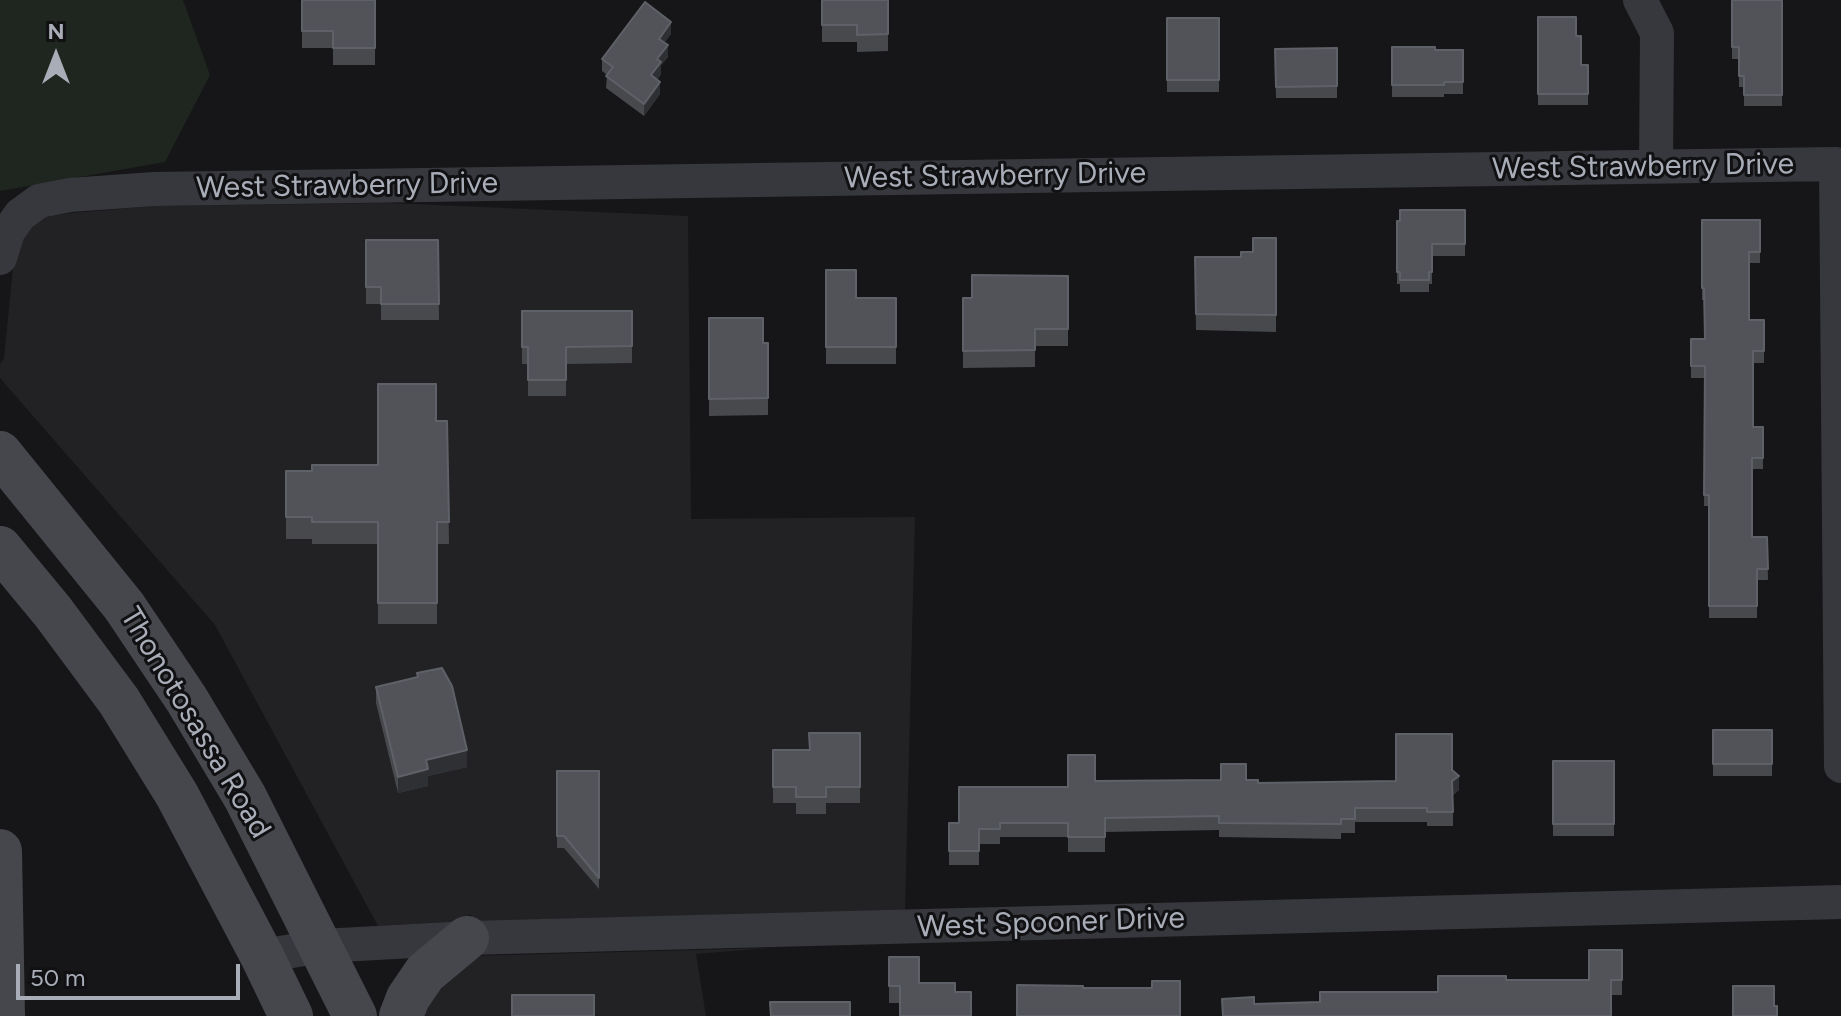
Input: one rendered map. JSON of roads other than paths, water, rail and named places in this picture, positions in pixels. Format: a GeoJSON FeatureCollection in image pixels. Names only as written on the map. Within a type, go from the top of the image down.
{"type":"FeatureCollection","features":[{"type":"Feature","properties":{"kind":"main road","name":"Thonotosassa Road"},"geometry":{"type":"LineString","coordinates":[[0,453],[124,606],[187,700],[245,797],[355,1016]]}},
{"type":"Feature","properties":{"kind":"main road","name":"Thonotosassa Road"},"geometry":{"type":"LineString","coordinates":[[0,548],[53,612],[119,701],[177,795],[291,1016]]}},
{"type":"Feature","properties":{"kind":"main road"},"geometry":{"type":"LineString","coordinates":[[0,851],[3,1016]]}},
{"type":"Feature","properties":{"kind":"main road"},"geometry":{"type":"LineString","coordinates":[[401,1016],[408,998],[425,973],[467,938]]}},
{"type":"Feature","properties":{"kind":"street"},"geometry":{"type":"LineString","coordinates":[[1640,0],[1657,33],[1656,166]]}},
{"type":"Feature","properties":{"kind":"street","name":"West Strawberry Drive"},"geometry":{"type":"LineString","coordinates":[[0,258],[8,232],[20,215],[39,201],[70,195],[154,189],[1836,164],[1840,638]]}},
{"type":"Feature","properties":{"kind":"street"},"geometry":{"type":"LineString","coordinates":[[1840,638],[1841,766]]}},
{"type":"Feature","properties":{"kind":"street","name":"West Spooner Drive"},"geometry":{"type":"LineString","coordinates":[[262,956],[322,946],[467,938],[1841,902]]}}]}
